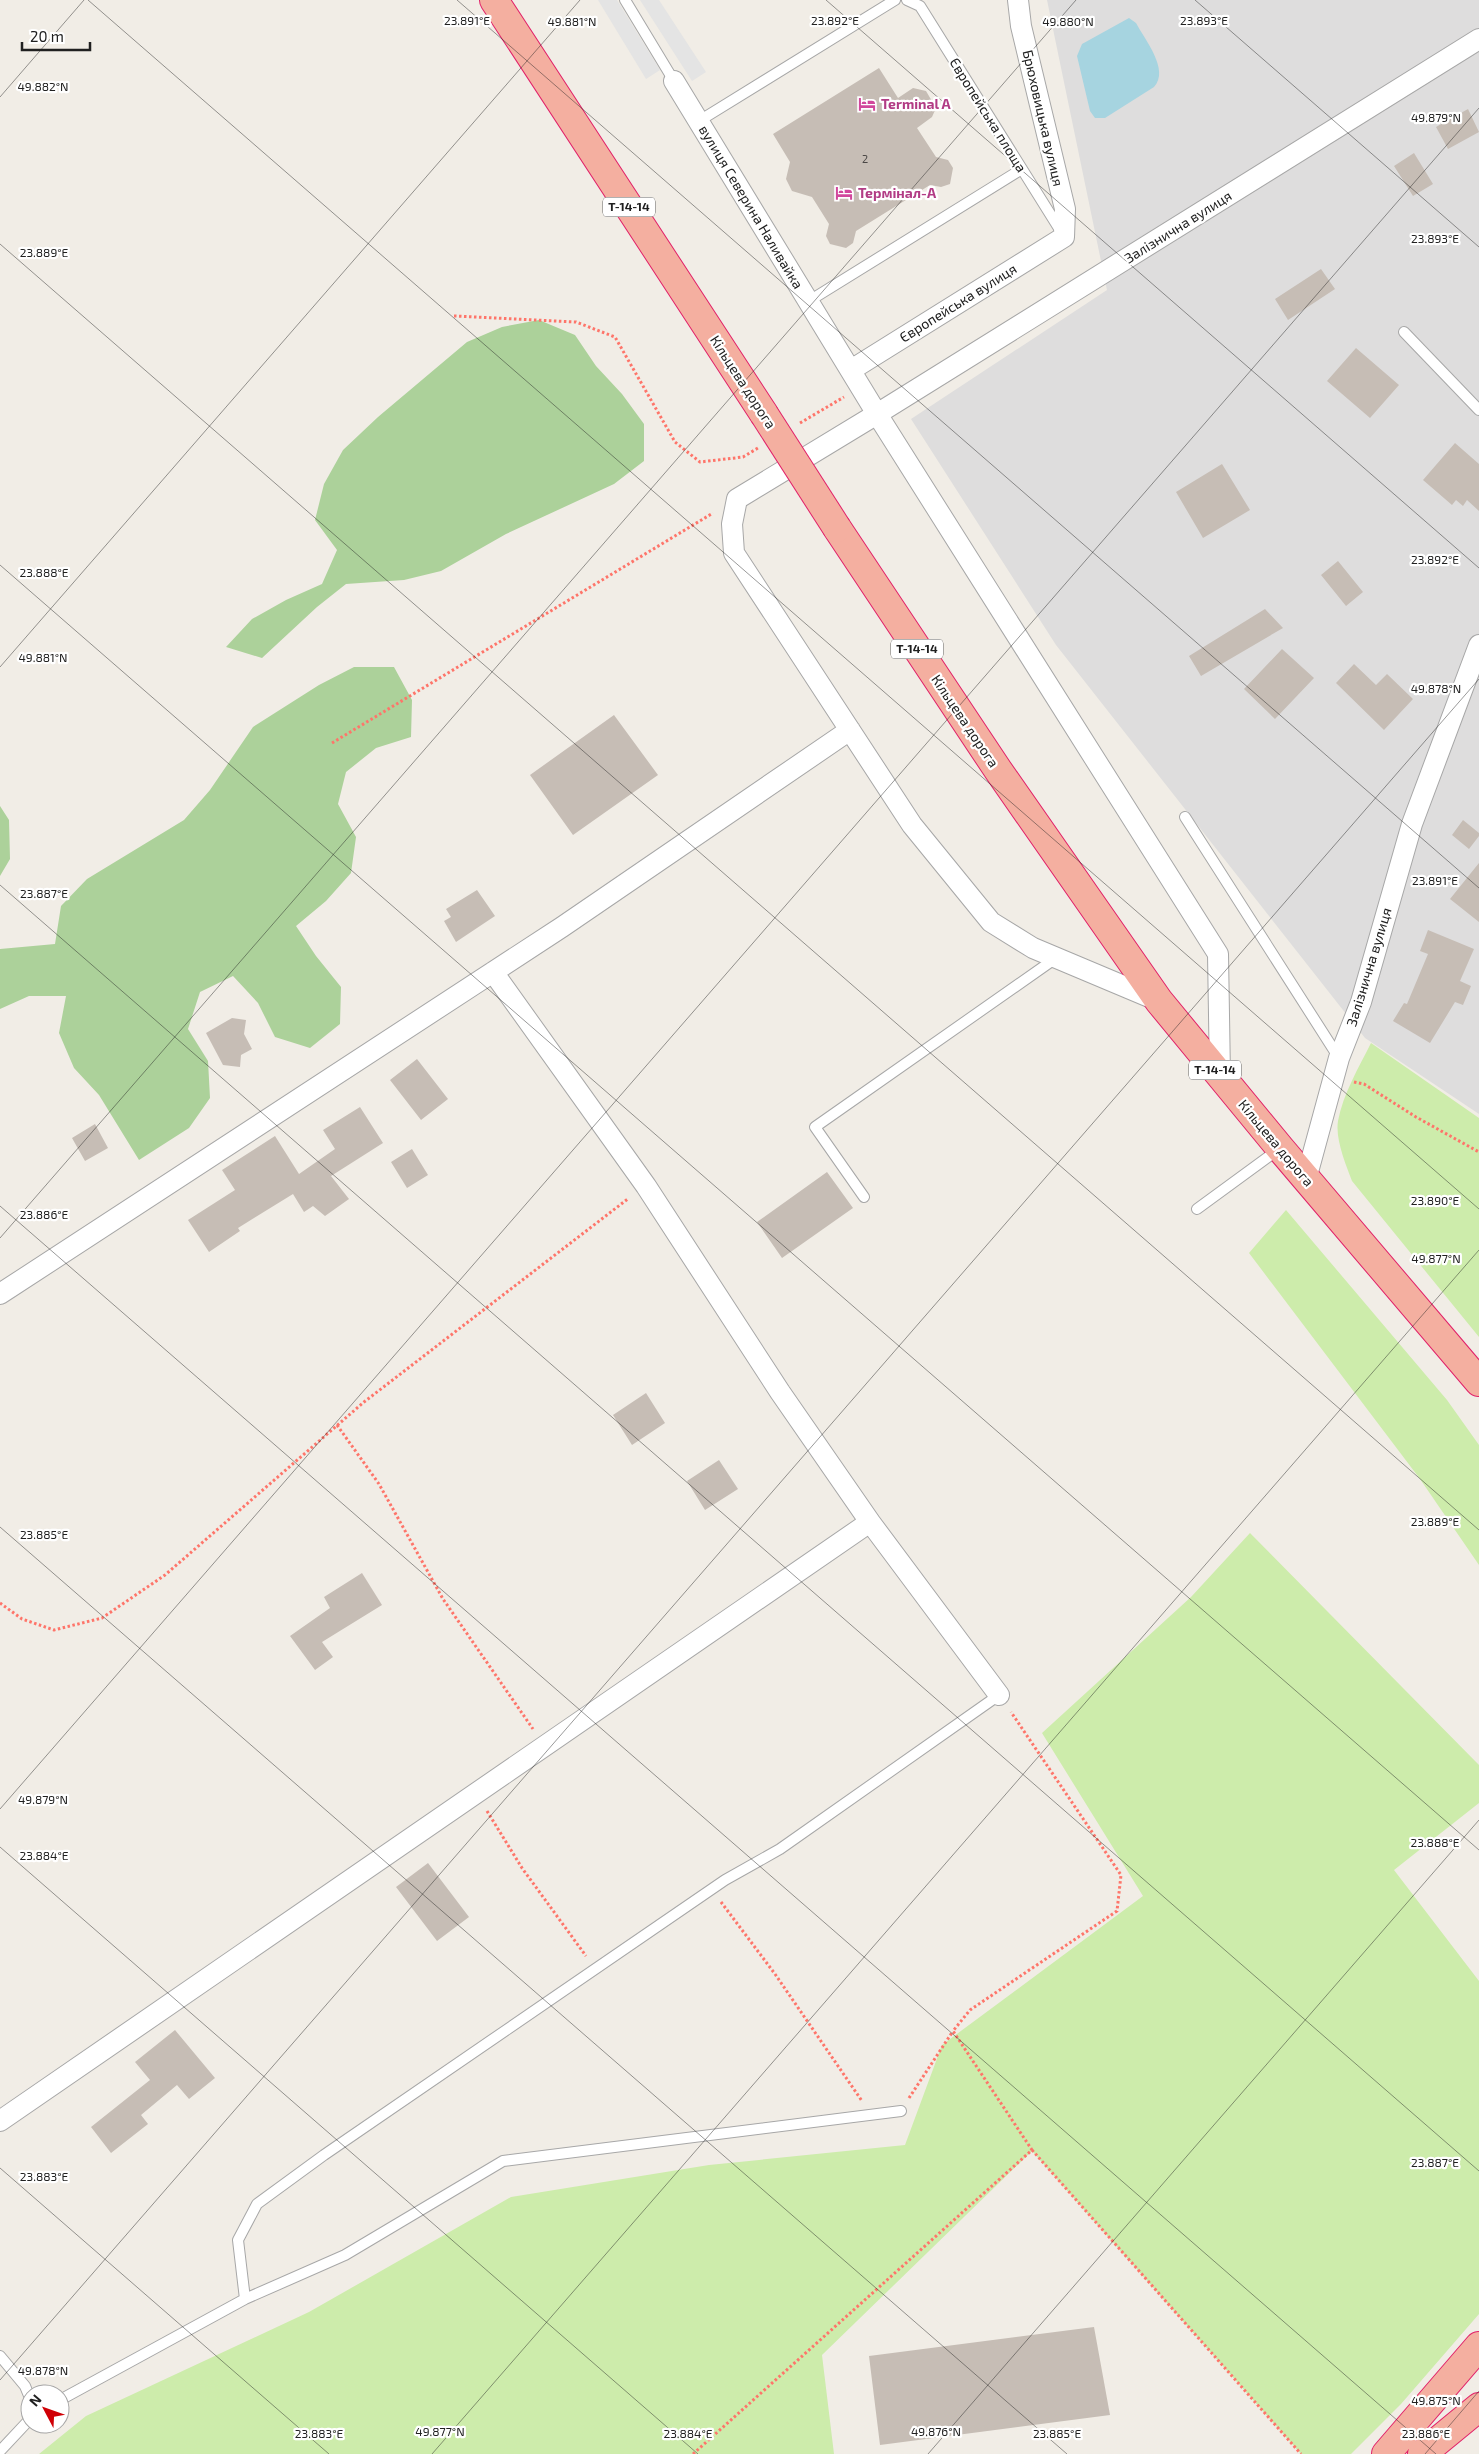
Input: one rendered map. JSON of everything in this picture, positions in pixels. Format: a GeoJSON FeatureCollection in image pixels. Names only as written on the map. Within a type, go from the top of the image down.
{"type":"FeatureCollection","features":[{"type":"Feature","properties":{"kind":"highway","name":"Кільцева дорога"},"geometry":{"type":"LineString","coordinates":[[494,0],[837,528],[998,770],[1159,1001],[1454,1354]]}},
{"type":"Feature","properties":{"kind":"highway","name":"Т-14-14"},"geometry":{"type":"LineString","coordinates":[[1454,1354],[1479,1382]]}},
{"type":"Feature","properties":{"kind":"highway","name":"Т-14-14"},"geometry":{"type":"LineString","coordinates":[[1454,1354],[1479,1398]]}},
{"type":"Feature","properties":{"kind":"highway"},"geometry":{"type":"LineString","coordinates":[[1386,2454],[1479,2346]]}},
{"type":"Feature","properties":{"kind":"highway"},"geometry":{"type":"LineString","coordinates":[[1422,2454],[1479,2407]]}},
{"type":"Feature","properties":{"kind":"street","name":"Брюховицька вулиця"},"geometry":{"type":"LineString","coordinates":[[1018,0],[1022,26],[1065,209],[1064,237]]}},
{"type":"Feature","properties":{"kind":"street","name":"Залізнична вулиця"},"geometry":{"type":"LineString","coordinates":[[737,498],[877,414],[1479,39]]}},
{"type":"Feature","properties":{"kind":"street","name":"вулиця Северина Наливайка"},"geometry":{"type":"LineString","coordinates":[[674,81],[877,414],[1218,954],[1220,1076]]}},
{"type":"Feature","properties":{"kind":"street","name":"Європейська вулиця"},"geometry":{"type":"LineString","coordinates":[[856,378],[1064,237]]}},
{"type":"Feature","properties":{"kind":"street"},"geometry":{"type":"LineString","coordinates":[[737,498],[732,524],[734,553],[912,825],[991,922],[1033,948],[1159,1001]]}},
{"type":"Feature","properties":{"kind":"street","name":"Залізнична вулиця"},"geometry":{"type":"LineString","coordinates":[[1306,1178],[1333,1077],[1361,1002],[1412,824],[1479,645]]}},
{"type":"Feature","properties":{"kind":"street"},"geometry":{"type":"LineString","coordinates":[[0,1294],[562,927],[850,730]]}},
{"type":"Feature","properties":{"kind":"street"},"geometry":{"type":"LineString","coordinates":[[493,972],[646,1186],[780,1392],[870,1522],[999,1695]]}},
{"type":"Feature","properties":{"kind":"street"},"geometry":{"type":"LineString","coordinates":[[0,2121],[870,1522]]}},
{"type":"Feature","properties":{"kind":"lane","name":"вулиця Северина Наливайка"},"geometry":{"type":"LineString","coordinates":[[625,0],[674,81]]}},
{"type":"Feature","properties":{"kind":"lane"},"geometry":{"type":"LineString","coordinates":[[698,121],[895,0]]}},
{"type":"Feature","properties":{"kind":"lane","name":"Європейська площа"},"geometry":{"type":"LineString","coordinates":[[907,0],[920,6],[1064,237]]}},
{"type":"Feature","properties":{"kind":"lane"},"geometry":{"type":"LineString","coordinates":[[809,301],[1022,169]]}},
{"type":"Feature","properties":{"kind":"lane"},"geometry":{"type":"LineString","coordinates":[[1404,332],[1479,410]]}},
{"type":"Feature","properties":{"kind":"lane"},"geometry":{"type":"LineString","coordinates":[[1184,817],[1339,1058]]}},
{"type":"Feature","properties":{"kind":"lane"},"geometry":{"type":"LineString","coordinates":[[864,1197],[815,1127],[1056,958]]}},
{"type":"Feature","properties":{"kind":"lane"},"geometry":{"type":"LineString","coordinates":[[1196,1209],[1280,1148]]}},
{"type":"Feature","properties":{"kind":"lane"},"geometry":{"type":"LineString","coordinates":[[245,2299],[238,2240],[257,2204],[324,2155],[712,1889],[780,1849],[999,1695]]}},
{"type":"Feature","properties":{"kind":"lane"},"geometry":{"type":"LineString","coordinates":[[70,2395],[245,2299],[345,2255],[503,2161],[900,2111]]}},
{"type":"Feature","properties":{"kind":"lane"},"geometry":{"type":"LineString","coordinates":[[0,2356],[23,2384]]}},
{"type":"Feature","properties":{"kind":"lane"},"geometry":{"type":"LineString","coordinates":[[0,2450],[20,2429]]}},
{"type":"Feature","properties":{"kind":"path"},"geometry":{"type":"LineString","coordinates":[[454,316],[576,322],[615,337],[675,442],[700,462],[743,457],[760,447]]}},
{"type":"Feature","properties":{"kind":"path"},"geometry":{"type":"LineString","coordinates":[[794,427],[856,378]]}},
{"type":"Feature","properties":{"kind":"path"},"geometry":{"type":"LineString","coordinates":[[332,743],[737,498]]}},
{"type":"Feature","properties":{"kind":"path"},"geometry":{"type":"LineString","coordinates":[[1333,1077],[1364,1084],[1416,1117],[1479,1152]]}},
{"type":"Feature","properties":{"kind":"path"},"geometry":{"type":"LineString","coordinates":[[0,1603],[22,1619],[54,1630],[102,1618],[165,1575],[364,1402],[544,1265],[603,1217],[646,1186]]}},
{"type":"Feature","properties":{"kind":"path"},"geometry":{"type":"LineString","coordinates":[[337,1425],[379,1484],[443,1599],[545,1746]]}},
{"type":"Feature","properties":{"kind":"path"},"geometry":{"type":"LineString","coordinates":[[900,2111],[953,2031],[970,2010],[1117,1911],[1121,1875],[999,1695]]}},
{"type":"Feature","properties":{"kind":"path"},"geometry":{"type":"LineString","coordinates":[[476,1794],[522,1868],[595,1969]]}},
{"type":"Feature","properties":{"kind":"path"},"geometry":{"type":"LineString","coordinates":[[712,1889],[775,1974],[871,2114]]}},
{"type":"Feature","properties":{"kind":"path"},"geometry":{"type":"LineString","coordinates":[[953,2031],[1032,2150],[1301,2454]]}},
{"type":"Feature","properties":{"kind":"path"},"geometry":{"type":"LineString","coordinates":[[693,2454],[1032,2150]]}},
{"type":"Feature","properties":{"kind":"shaded area"},"geometry":{"type":"Polygon","coordinates":[[[598,0],[617,0],[660,70],[646,79],[598,0]]]}},
{"type":"Feature","properties":{"kind":"shaded area"},"geometry":{"type":"Polygon","coordinates":[[[640,0],[659,0],[706,72],[692,81],[640,0]]]}},
{"type":"Feature","properties":{"kind":"shaded area"},"geometry":{"type":"Polygon","coordinates":[[[1047,0],[1479,0],[1479,1114],[1365,1038],[1056,645],[911,419],[1107,290],[1047,0]]]}},
{"type":"Feature","properties":{"kind":"green space"},"geometry":{"type":"Polygon","coordinates":[[[539,320],[575,335],[596,366],[622,394],[644,424],[644,461],[614,484],[506,534],[441,571],[404,580],[346,584],[317,607],[262,658],[226,647],[252,619],[286,600],[322,584],[337,550],[315,520],[324,484],[343,450],[378,417],[467,342],[502,327],[539,320]]]}},
{"type":"Feature","properties":{"kind":"green space"},"geometry":{"type":"Polygon","coordinates":[[[354,667],[394,667],[412,700],[411,737],[376,748],[346,772],[338,804],[356,837],[351,873],[326,901],[296,926],[316,956],[341,987],[340,1024],[310,1048],[275,1037],[258,1003],[233,976],[200,992],[188,1029],[208,1061],[210,1098],[189,1128],[139,1160],[99,1095],[74,1068],[59,1033],[66,996],[29,996],[0,1009],[0,949],[55,944],[61,906],[87,879],[184,820],[210,790],[253,727],[319,685],[354,667]]]}},
{"type":"Feature","properties":{"kind":"green space"},"geometry":{"type":"Polygon","coordinates":[[[0,806],[9,820],[10,859],[0,876],[0,806]]]}},
{"type":"Feature","properties":{"kind":"green space"},"geometry":{"type":"Polygon","coordinates":[[[1371,1043],[1479,1118],[1479,1337],[1352,1181],[1342,1152],[1337,1128],[1340,1111],[1347,1091],[1371,1043]]]}},
{"type":"Feature","properties":{"kind":"green space"},"geometry":{"type":"Polygon","coordinates":[[[1286,1210],[1447,1400],[1479,1445],[1479,1565],[1420,1479],[1249,1253],[1286,1210]]]}},
{"type":"Feature","properties":{"kind":"green space"},"geometry":{"type":"Polygon","coordinates":[[[1250,1533],[1479,1765],[1479,1803],[1394,1870],[1479,1981],[1479,2314],[1401,2404],[1351,2454],[1301,2454],[1032,2151],[822,2355],[834,2454],[39,2454],[64,2434],[70,2434],[70,2429],[86,2416],[309,2312],[511,2197],[709,2165],[905,2145],[942,2045],[1143,1896],[1042,1733],[1191,1597],[1250,1533]]]}},
{"type":"Feature","properties":{"kind":"water"},"geometry":{"type":"Polygon","coordinates":[[[1129,18],[1136,23],[1150,46],[1158,64],[1158,80],[1154,87],[1105,118],[1095,118],[1090,111],[1077,56],[1082,44],[1129,18]]]}},
{"type":"Feature","properties":{"kind":"building","name":"Terminal A"},"geometry":{"type":"Polygon","coordinates":[[[879,68],[898,98],[913,88],[926,91],[936,108],[932,117],[917,128],[936,157],[948,160],[953,168],[950,184],[941,187],[930,185],[856,231],[853,243],[846,248],[830,244],[826,236],[829,224],[812,197],[792,191],[786,179],[790,162],[773,134],[879,68]]]}},
{"type":"Feature","properties":{"kind":"building"},"geometry":{"type":"Polygon","coordinates":[[[1468,109],[1479,132],[1448,149],[1436,127],[1468,109]]]}},
{"type":"Feature","properties":{"kind":"building"},"geometry":{"type":"Polygon","coordinates":[[[1414,153],[1433,184],[1413,196],[1394,166],[1414,153]]]}},
{"type":"Feature","properties":{"kind":"building"},"geometry":{"type":"Polygon","coordinates":[[[1321,269],[1335,289],[1288,320],[1275,299],[1321,269]]]}},
{"type":"Feature","properties":{"kind":"building"},"geometry":{"type":"Polygon","coordinates":[[[1356,348],[1399,385],[1370,418],[1327,381],[1356,348]]]}},
{"type":"Feature","properties":{"kind":"building"},"geometry":{"type":"Polygon","coordinates":[[[1455,443],[1479,464],[1479,511],[1467,500],[1463,506],[1456,500],[1452,505],[1423,480],[1455,443]]]}},
{"type":"Feature","properties":{"kind":"building"},"geometry":{"type":"Polygon","coordinates":[[[1222,464],[1250,510],[1203,538],[1176,492],[1222,464]]]}},
{"type":"Feature","properties":{"kind":"building"},"geometry":{"type":"Polygon","coordinates":[[[1338,561],[1363,592],[1346,606],[1321,575],[1338,561]]]}},
{"type":"Feature","properties":{"kind":"building"},"geometry":{"type":"Polygon","coordinates":[[[1265,609],[1283,628],[1201,676],[1189,656],[1265,609]]]}},
{"type":"Feature","properties":{"kind":"building"},"geometry":{"type":"Polygon","coordinates":[[[1282,649],[1314,678],[1275,719],[1244,689],[1282,649]]]}},
{"type":"Feature","properties":{"kind":"building"},"geometry":{"type":"Polygon","coordinates":[[[1354,664],[1376,685],[1387,674],[1413,699],[1384,730],[1336,683],[1354,664]]]}},
{"type":"Feature","properties":{"kind":"building"},"geometry":{"type":"Polygon","coordinates":[[[614,715],[658,775],[573,835],[530,775],[614,715]]]}},
{"type":"Feature","properties":{"kind":"building"},"geometry":{"type":"Polygon","coordinates":[[[1463,820],[1479,833],[1479,836],[1469,849],[1452,835],[1463,820]]]}},
{"type":"Feature","properties":{"kind":"building"},"geometry":{"type":"Polygon","coordinates":[[[1479,863],[1479,922],[1450,899],[1479,863]]]}},
{"type":"Feature","properties":{"kind":"building"},"geometry":{"type":"Polygon","coordinates":[[[477,890],[495,916],[456,942],[444,921],[451,917],[446,909],[477,890]]]}},
{"type":"Feature","properties":{"kind":"building"},"geometry":{"type":"Polygon","coordinates":[[[1428,930],[1474,949],[1460,981],[1471,986],[1463,1005],[1455,1002],[1430,1043],[1393,1021],[1404,1003],[1407,1004],[1428,954],[1420,951],[1428,930]]]}},
{"type":"Feature","properties":{"kind":"building"},"geometry":{"type":"Polygon","coordinates":[[[232,1018],[246,1020],[244,1034],[252,1049],[241,1055],[240,1067],[223,1065],[206,1033],[232,1018]]]}},
{"type":"Feature","properties":{"kind":"building"},"geometry":{"type":"Polygon","coordinates":[[[417,1059],[448,1099],[421,1120],[390,1080],[417,1059]]]}},
{"type":"Feature","properties":{"kind":"building"},"geometry":{"type":"Polygon","coordinates":[[[360,1107],[383,1143],[331,1176],[349,1199],[325,1216],[313,1206],[304,1212],[293,1194],[238,1228],[240,1231],[209,1252],[188,1220],[235,1190],[222,1170],[275,1136],[299,1174],[335,1149],[323,1130],[360,1107]]]}},
{"type":"Feature","properties":{"kind":"building"},"geometry":{"type":"Polygon","coordinates":[[[95,1124],[108,1148],[85,1161],[72,1138],[95,1124]]]}},
{"type":"Feature","properties":{"kind":"building"},"geometry":{"type":"Polygon","coordinates":[[[412,1149],[428,1175],[407,1188],[391,1162],[412,1149]]]}},
{"type":"Feature","properties":{"kind":"building"},"geometry":{"type":"Polygon","coordinates":[[[827,1172],[853,1208],[782,1258],[757,1222],[827,1172]]]}},
{"type":"Feature","properties":{"kind":"building"},"geometry":{"type":"Polygon","coordinates":[[[646,1393],[665,1423],[632,1445],[613,1415],[646,1393]]]}},
{"type":"Feature","properties":{"kind":"building"},"geometry":{"type":"Polygon","coordinates":[[[719,1460],[738,1489],[705,1510],[687,1481],[719,1460]]]}},
{"type":"Feature","properties":{"kind":"building"},"geometry":{"type":"Polygon","coordinates":[[[362,1573],[382,1605],[322,1642],[333,1657],[315,1670],[290,1636],[330,1608],[324,1597],[362,1573]]]}},
{"type":"Feature","properties":{"kind":"building"},"geometry":{"type":"Polygon","coordinates":[[[428,1863],[469,1917],[437,1941],[396,1887],[428,1863]]]}},
{"type":"Feature","properties":{"kind":"building"},"geometry":{"type":"Polygon","coordinates":[[[175,2030],[215,2078],[189,2099],[177,2085],[141,2115],[148,2124],[111,2153],[91,2127],[150,2080],[135,2062],[175,2030]]]}},
{"type":"Feature","properties":{"kind":"building"},"geometry":{"type":"Polygon","coordinates":[[[1094,2327],[1110,2415],[880,2445],[869,2356],[1094,2327]]]}},
{"type":"Feature","properties":{"kind":"place","name":"Terminal A"},"geometry":{"type":"Point","coordinates":[867,104]}},
{"type":"Feature","properties":{"kind":"place","name":"Термінал-А"},"geometry":{"type":"Point","coordinates":[844,193]}}]}
